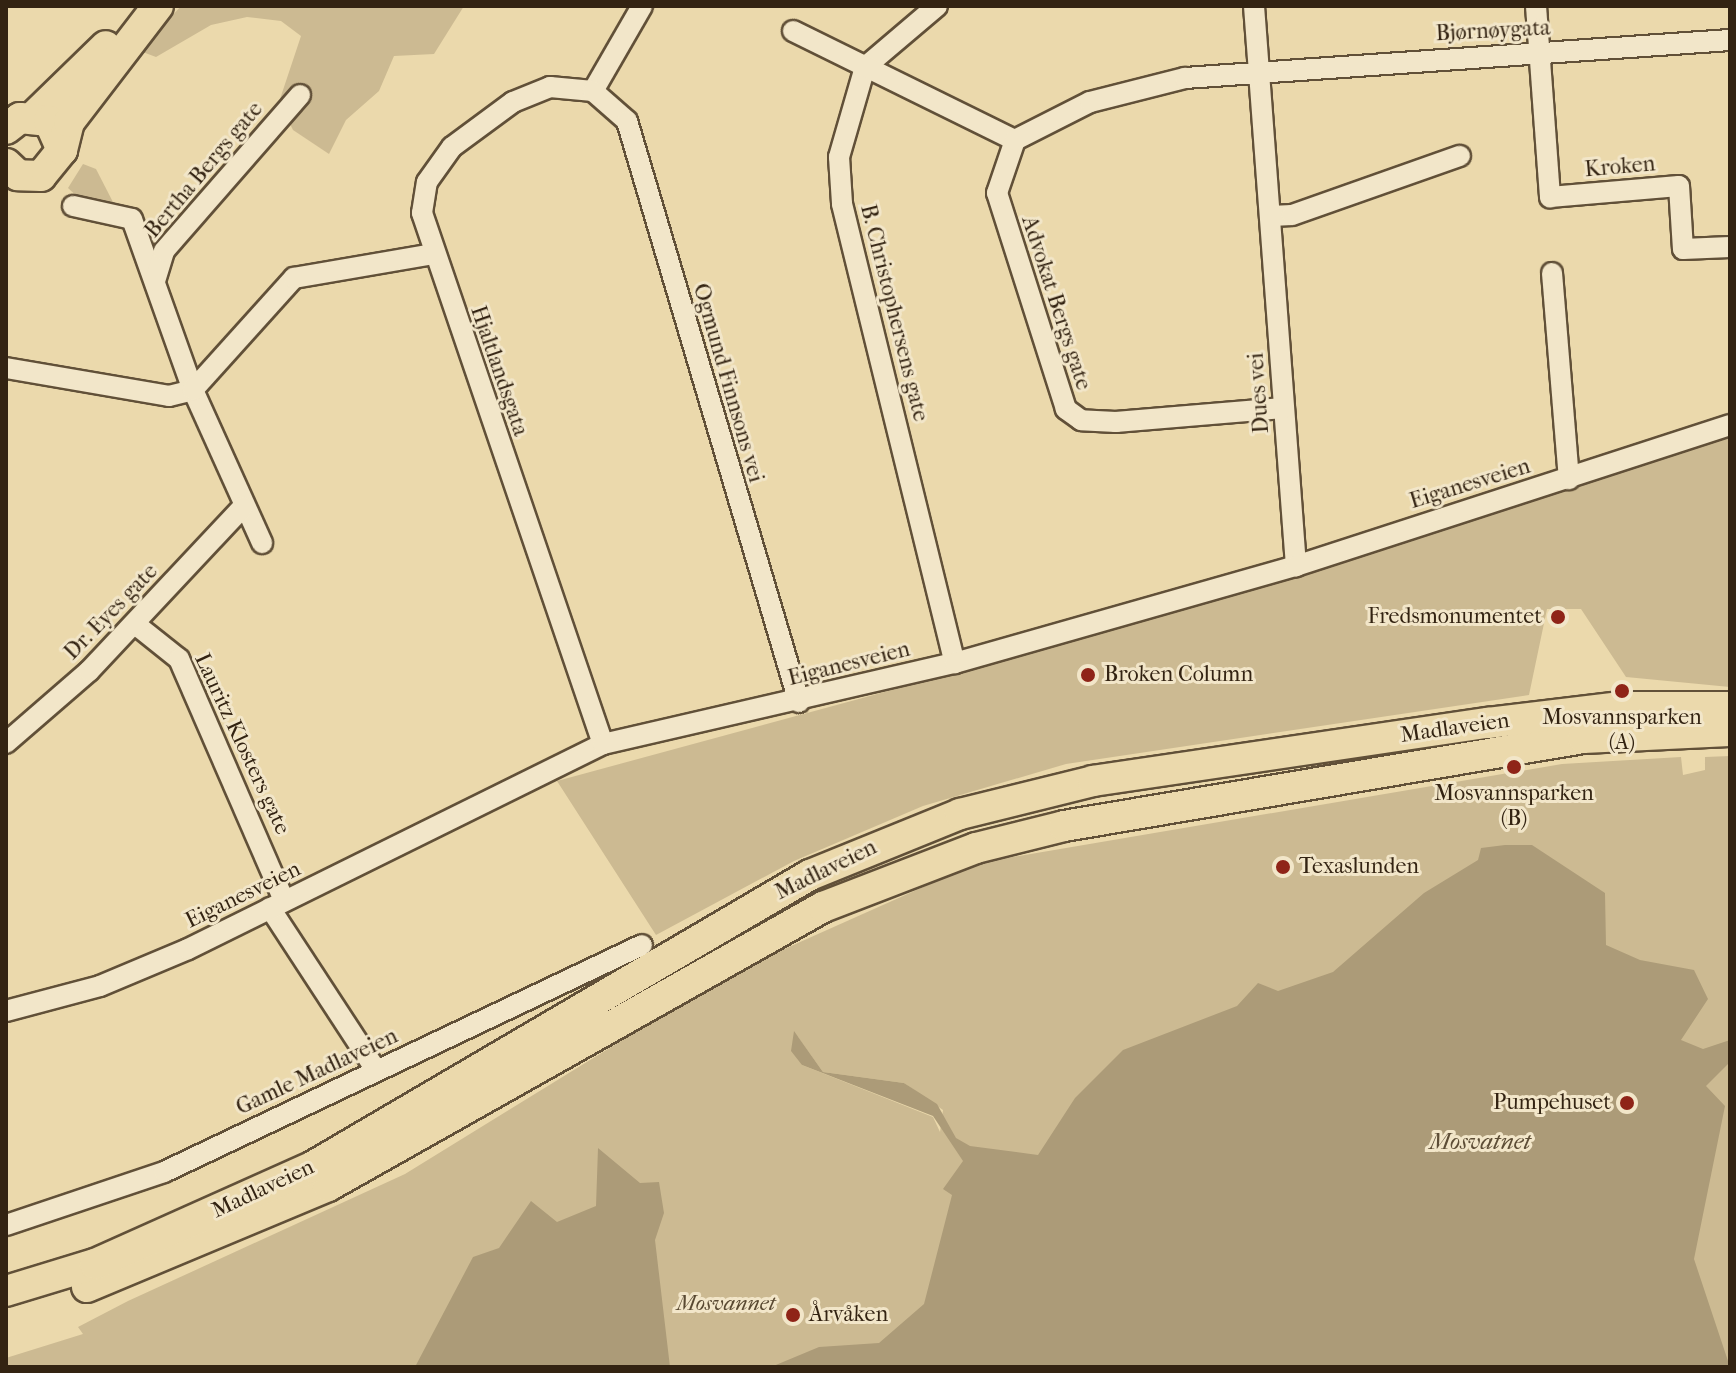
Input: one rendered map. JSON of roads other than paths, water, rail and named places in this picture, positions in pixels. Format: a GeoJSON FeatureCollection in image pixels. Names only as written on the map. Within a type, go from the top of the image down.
{"type":"FeatureCollection","features":[{"type":"Feature","properties":{"kind":"main road"},"geometry":{"type":"LineString","coordinates":[[6,129],[34,116],[141,6]]}},
{"type":"Feature","properties":{"kind":"main road"},"geometry":{"type":"LineString","coordinates":[[6,197],[53,168],[62,150],[69,122],[158,6]]}},
{"type":"Feature","properties":{"kind":"main road"},"geometry":{"type":"LineString","coordinates":[[34,116],[54,126],[62,150]]}},
{"type":"Feature","properties":{"kind":"main road"},"geometry":{"type":"LineString","coordinates":[[6,164],[34,177]]}},
{"type":"Feature","properties":{"kind":"main road","name":"Madlaveien"},"geometry":{"type":"LineString","coordinates":[[6,1291],[95,1264],[312,1167],[810,875],[960,814],[1093,781],[1488,723],[1621,707],[1730,707]]}},
{"type":"Feature","properties":{"kind":"main road","name":"Madlaveien"},"geometry":{"type":"LineString","coordinates":[[6,1312],[274,1212],[418,1139],[823,907],[976,848],[1064,826],[1583,738],[1730,731]]}},
{"type":"Feature","properties":{"kind":"street"},"geometry":{"type":"LineString","coordinates":[[593,91],[642,6]]}},
{"type":"Feature","properties":{"kind":"street","name":"B. Christophersens gate"},"geometry":{"type":"LineString","coordinates":[[937,6],[865,67],[841,132],[842,204],[955,663]]}},
{"type":"Feature","properties":{"kind":"street","name":"Dues vei"},"geometry":{"type":"LineString","coordinates":[[1254,6],[1296,566]]}},
{"type":"Feature","properties":{"kind":"street"},"geometry":{"type":"LineString","coordinates":[[1536,6],[1539,52]]}},
{"type":"Feature","properties":{"kind":"street"},"geometry":{"type":"LineString","coordinates":[[793,31],[1015,140],[1090,102],[1259,69]]}},
{"type":"Feature","properties":{"kind":"street","name":"Bjørnøygata"},"geometry":{"type":"LineString","coordinates":[[1259,69],[1730,40]]}},
{"type":"Feature","properties":{"kind":"street","name":"Kroken"},"geometry":{"type":"LineString","coordinates":[[1539,52],[1550,197],[1679,186],[1683,249],[1730,247]]}},
{"type":"Feature","properties":{"kind":"street","name":"Ogmund Finnsons vei"},"geometry":{"type":"LineString","coordinates":[[571,85],[593,91],[627,121],[799,702]]}},
{"type":"Feature","properties":{"kind":"street","name":"Hjaltlandsgata"},"geometry":{"type":"LineString","coordinates":[[571,85],[529,93],[452,147],[427,182],[422,213],[433,254],[603,744]]}},
{"type":"Feature","properties":{"kind":"street","name":"Bertha Bergs gate"},"geometry":{"type":"LineString","coordinates":[[155,281],[164,251],[300,95]]}},
{"type":"Feature","properties":{"kind":"street","name":"Advokat Bergs gate"},"geometry":{"type":"LineString","coordinates":[[1015,140],[1001,170],[999,205],[1066,409],[1081,420],[1116,422],[1283,408]]}},
{"type":"Feature","properties":{"kind":"street"},"geometry":{"type":"LineString","coordinates":[[1271,216],[1292,215],[1460,156]]}},
{"type":"Feature","properties":{"kind":"street","name":"Bertha Bergs gate"},"geometry":{"type":"LineString","coordinates":[[73,206],[132,219],[193,390],[243,507],[262,543]]}},
{"type":"Feature","properties":{"kind":"street"},"geometry":{"type":"LineString","coordinates":[[6,368],[169,396],[193,390],[294,278],[433,254]]}},
{"type":"Feature","properties":{"kind":"street"},"geometry":{"type":"LineString","coordinates":[[1552,273],[1569,479]]}},
{"type":"Feature","properties":{"kind":"street","name":"Eiganesveien"},"geometry":{"type":"LineString","coordinates":[[6,1011],[100,986],[277,904],[603,744],[799,702],[955,663],[1296,566],[1730,425]]}},
{"type":"Feature","properties":{"kind":"street","name":"Dr. Eyes gate"},"geometry":{"type":"LineString","coordinates":[[6,743],[135,624],[243,507]]}},
{"type":"Feature","properties":{"kind":"street","name":"Lauritz Klosters gate"},"geometry":{"type":"LineString","coordinates":[[135,624],[179,659],[277,904],[376,1070]]}},
{"type":"Feature","properties":{"kind":"street","name":"Gamle Madlaveien"},"geometry":{"type":"LineString","coordinates":[[6,1225],[164,1172],[642,945]]}},
{"type":"Feature","properties":{"kind":"water","name":"Mosvatnet"},"geometry":{"type":"Polygon","coordinates":[[[1532,845],[1605,893],[1606,945],[1640,960],[1694,970],[1708,999],[1681,1040],[1703,1049],[1730,1040],[1730,1062],[1706,1086],[1725,1106],[1694,1259],[1730,1367],[771,1367],[819,1347],[879,1343],[924,1304],[952,1195],[943,1189],[963,1161],[933,1116],[802,1065],[791,1051],[794,1031],[823,1072],[904,1083],[937,1104],[956,1138],[970,1146],[1038,1155],[1075,1098],[1123,1050],[1237,1006],[1258,983],[1278,991],[1333,972],[1424,893],[1478,860],[1481,848],[1532,845]]]}},
{"type":"Feature","properties":{"kind":"water"},"geometry":{"type":"Polygon","coordinates":[[[598,1148],[640,1183],[659,1182],[664,1213],[655,1240],[670,1367],[415,1367],[473,1257],[499,1248],[531,1201],[557,1222],[596,1206],[598,1148]]]}},
{"type":"Feature","properties":{"kind":"place","name":"Fredsmonumentet"},"geometry":{"type":"Point","coordinates":[1558,617]}},
{"type":"Feature","properties":{"kind":"place","name":"Broken Column"},"geometry":{"type":"Point","coordinates":[1088,675]}},
{"type":"Feature","properties":{"kind":"place","name":"Mosvannsparken (A)"},"geometry":{"type":"Point","coordinates":[1622,691]}},
{"type":"Feature","properties":{"kind":"place","name":"Mosvannsparken (B)"},"geometry":{"type":"Point","coordinates":[1514,767]}},
{"type":"Feature","properties":{"kind":"place","name":"Texaslunden"},"geometry":{"type":"Point","coordinates":[1283,867]}},
{"type":"Feature","properties":{"kind":"place","name":"Pumpehuset"},"geometry":{"type":"Point","coordinates":[1627,1103]}},
{"type":"Feature","properties":{"kind":"place","name":"Årvåken"},"geometry":{"type":"Point","coordinates":[793,1315]}},
{"type":"Feature","properties":{"kind":"park label","name":"Mosvannet"},"geometry":{"type":"Point","coordinates":[726,1304]}}]}
